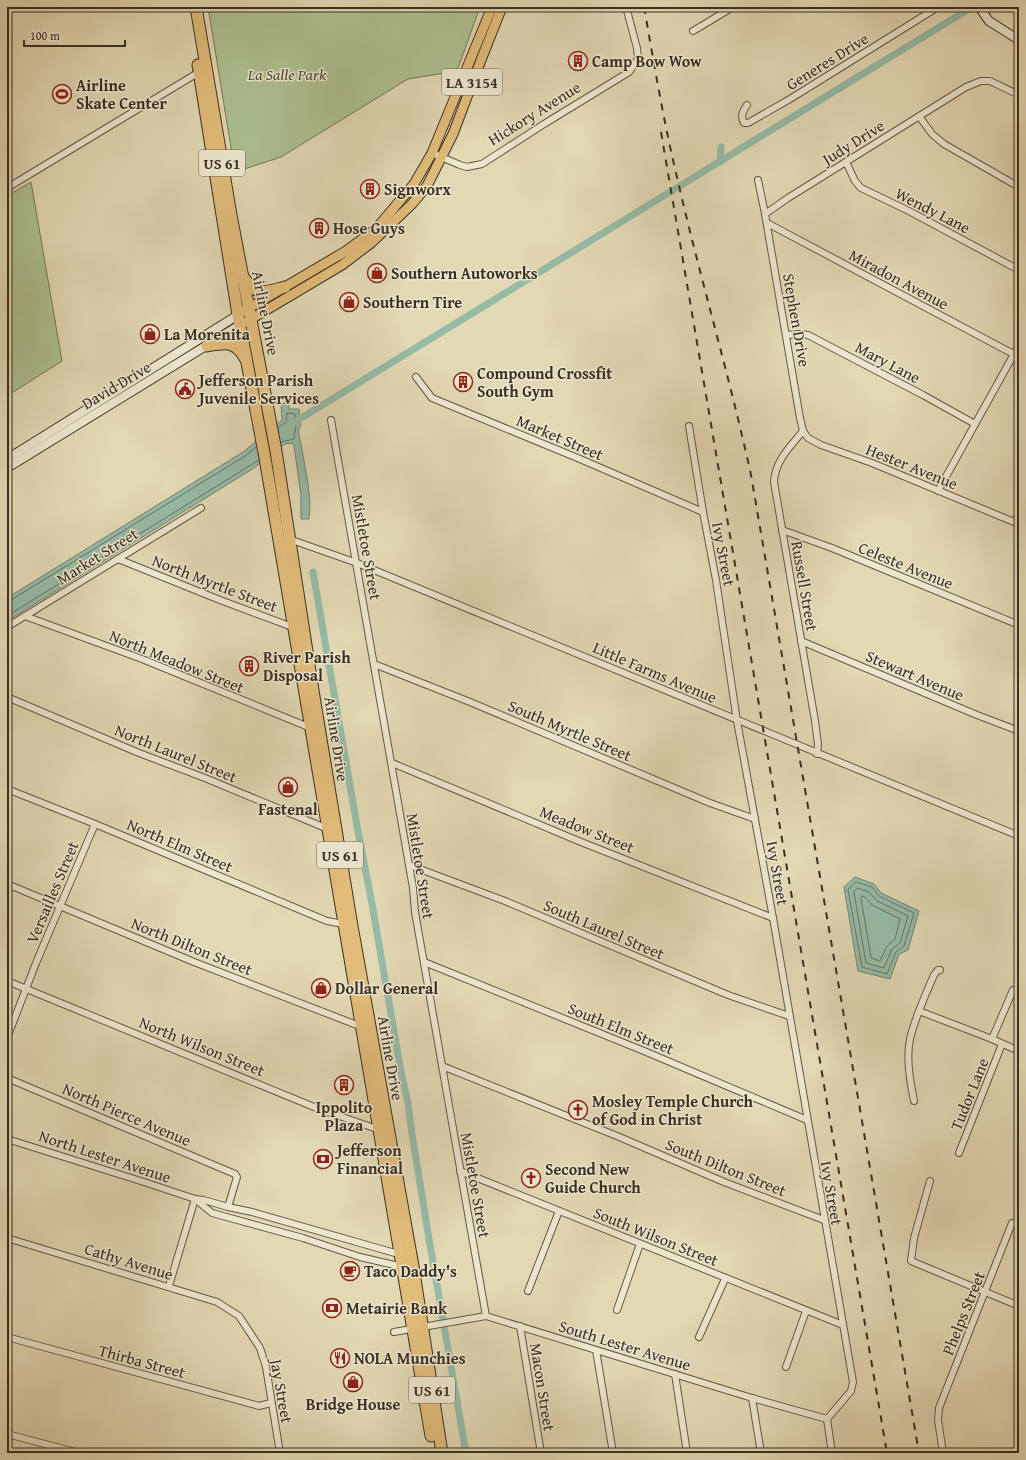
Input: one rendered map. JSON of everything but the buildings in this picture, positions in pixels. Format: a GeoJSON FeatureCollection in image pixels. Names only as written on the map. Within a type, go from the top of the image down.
{"type":"FeatureCollection","features":[{"type":"Feature","properties":{"kind":"highway","name":"Airline Drive"},"geometry":{"type":"LineString","coordinates":[[188,7],[243,276],[276,451],[290,540],[299,628],[315,728],[365,1027],[407,1261],[423,1327],[442,1453]]}},
{"type":"Feature","properties":{"kind":"highway","name":"Airline Drive"},"geometry":{"type":"LineString","coordinates":[[196,7],[202,71],[239,320],[262,440],[278,538],[299,628]]}},
{"type":"Feature","properties":{"kind":"highway"},"geometry":{"type":"LineString","coordinates":[[243,276],[250,287],[256,291],[265,292],[285,287]]}},
{"type":"Feature","properties":{"kind":"highway"},"geometry":{"type":"LineString","coordinates":[[207,346],[224,343],[234,345],[241,350],[246,359]]}},
{"type":"Feature","properties":{"kind":"highway","name":"Airline Drive"},"geometry":{"type":"LineString","coordinates":[[332,828],[344,924],[365,1027]]}},
{"type":"Feature","properties":{"kind":"highway","name":"Airline Drive"},"geometry":{"type":"LineString","coordinates":[[423,1327],[434,1453]]}},
{"type":"Feature","properties":{"kind":"main road","name":"LA 3154"},"geometry":{"type":"LineString","coordinates":[[250,314],[285,287],[346,251],[376,230],[414,184],[432,153],[492,7]]}},
{"type":"Feature","properties":{"kind":"main road","name":"LA 3154"},"geometry":{"type":"LineString","coordinates":[[239,320],[342,265],[372,243],[412,204],[427,186],[453,134],[480,60],[502,7]]}},
{"type":"Feature","properties":{"kind":"main road"},"geometry":{"type":"LineString","coordinates":[[981,10],[989,21],[1019,40]]}},
{"type":"Feature","properties":{"kind":"main road","name":"David Drive"},"geometry":{"type":"LineString","coordinates":[[7,468],[207,346],[239,320]]}},
{"type":"Feature","properties":{"kind":"main road","name":"David Drive"},"geometry":{"type":"LineString","coordinates":[[7,459],[239,320]]}},
{"type":"Feature","properties":{"kind":"street","name":"Hickory Avenue"},"geometry":{"type":"LineString","coordinates":[[432,153],[460,166],[468,167],[482,164],[629,72],[638,59],[637,48],[626,7]]}},
{"type":"Feature","properties":{"kind":"street"},"geometry":{"type":"LineString","coordinates":[[693,31],[733,7]]}},
{"type":"Feature","properties":{"kind":"street","name":"Generes Drive"},"geometry":{"type":"LineString","coordinates":[[748,105],[742,112],[742,119],[744,123],[748,123],[790,99],[938,7]]}},
{"type":"Feature","properties":{"kind":"street"},"geometry":{"type":"LineString","coordinates":[[7,188],[202,71]]}},
{"type":"Feature","properties":{"kind":"street","name":"Judy Drive"},"geometry":{"type":"LineString","coordinates":[[765,214],[788,198],[966,87],[981,81],[988,81],[1019,95]]}},
{"type":"Feature","properties":{"kind":"street"},"geometry":{"type":"LineString","coordinates":[[919,116],[932,134],[944,144],[1019,187]]}},
{"type":"Feature","properties":{"kind":"street","name":"Wendy Lane"},"geometry":{"type":"LineString","coordinates":[[846,162],[855,181],[861,188],[909,211],[1019,270]]}},
{"type":"Feature","properties":{"kind":"street"},"geometry":{"type":"LineString","coordinates":[[758,180],[765,214]]}},
{"type":"Feature","properties":{"kind":"street","name":"Stephen Drive"},"geometry":{"type":"LineString","coordinates":[[765,214],[803,431]]}},
{"type":"Feature","properties":{"kind":"street","name":"Miradon Avenue"},"geometry":{"type":"LineString","coordinates":[[767,223],[1016,356]]}},
{"type":"Feature","properties":{"kind":"street","name":"Mary Lane"},"geometry":{"type":"LineString","coordinates":[[786,336],[800,334],[808,335],[975,424]]}},
{"type":"Feature","properties":{"kind":"street"},"geometry":{"type":"LineString","coordinates":[[938,491],[975,424],[1016,356],[1019,345]]}},
{"type":"Feature","properties":{"kind":"street","name":"Market Street"},"geometry":{"type":"LineString","coordinates":[[416,377],[432,398],[703,512]]}},
{"type":"Feature","properties":{"kind":"street","name":"Mistletoe Street"},"geometry":{"type":"LineString","coordinates":[[331,420],[392,763],[424,962],[486,1316]]}},
{"type":"Feature","properties":{"kind":"street","name":"Ivy Street"},"geometry":{"type":"LineString","coordinates":[[689,426],[716,580],[738,721],[853,1382],[851,1391],[826,1419]]}},
{"type":"Feature","properties":{"kind":"street","name":"Hester Avenue"},"geometry":{"type":"LineString","coordinates":[[803,431],[808,438],[821,445],[872,463],[1014,522],[1019,514]]}},
{"type":"Feature","properties":{"kind":"street","name":"Russell Street"},"geometry":{"type":"LineString","coordinates":[[803,431],[780,460],[774,474],[774,482],[815,721],[818,744],[817,754]]}},
{"type":"Feature","properties":{"kind":"street","name":"Market Street"},"geometry":{"type":"LineString","coordinates":[[7,627],[201,508]]}},
{"type":"Feature","properties":{"kind":"street","name":"Celeste Avenue"},"geometry":{"type":"LineString","coordinates":[[782,530],[832,548],[1019,625]]}},
{"type":"Feature","properties":{"kind":"street","name":"Little Farms Avenue"},"geometry":{"type":"LineString","coordinates":[[278,538],[290,540],[356,563],[1019,836]]}},
{"type":"Feature","properties":{"kind":"street","name":"North Myrtle Street"},"geometry":{"type":"LineString","coordinates":[[118,559],[220,600],[299,628]]}},
{"type":"Feature","properties":{"kind":"street","name":"North Meadow Street"},"geometry":{"type":"LineString","coordinates":[[25,616],[142,659],[315,728]]}},
{"type":"Feature","properties":{"kind":"street","name":"Stewart Avenue"},"geometry":{"type":"LineString","coordinates":[[801,641],[1019,731]]}},
{"type":"Feature","properties":{"kind":"street","name":"South Myrtle Street"},"geometry":{"type":"LineString","coordinates":[[374,664],[470,702],[710,803],[756,819]]}},
{"type":"Feature","properties":{"kind":"street","name":"North Laurel Street"},"geometry":{"type":"LineString","coordinates":[[7,697],[139,753],[332,828]]}},
{"type":"Feature","properties":{"kind":"street","name":"Meadow Street"},"geometry":{"type":"LineString","coordinates":[[392,763],[581,842],[773,918]]}},
{"type":"Feature","properties":{"kind":"street","name":"North Elm Street"},"geometry":{"type":"LineString","coordinates":[[7,789],[95,824],[327,921],[344,924]]}},
{"type":"Feature","properties":{"kind":"street","name":"Versailles Street"},"geometry":{"type":"LineString","coordinates":[[7,1038],[36,963],[95,824]]}},
{"type":"Feature","properties":{"kind":"street","name":"South Laurel Street"},"geometry":{"type":"LineString","coordinates":[[409,865],[505,901],[728,994],[789,1016]]}},
{"type":"Feature","properties":{"kind":"street","name":"North Dilton Street"},"geometry":{"type":"LineString","coordinates":[[7,884],[194,962],[365,1027]]}},
{"type":"Feature","properties":{"kind":"street","name":"South Elm Street"},"geometry":{"type":"LineString","coordinates":[[424,962],[644,1051],[807,1120]]}},
{"type":"Feature","properties":{"kind":"street"},"geometry":{"type":"LineString","coordinates":[[914,1100],[911,1086],[909,1060],[910,1040],[919,1012],[934,975],[938,970],[940,970]]}},
{"type":"Feature","properties":{"kind":"street","name":"North Wilson Street"},"geometry":{"type":"LineString","coordinates":[[7,981],[325,1111],[384,1131]]}},
{"type":"Feature","properties":{"kind":"street","name":"Tudor Lane"},"geometry":{"type":"LineString","coordinates":[[992,1039],[1013,990]]}},
{"type":"Feature","properties":{"kind":"street"},"geometry":{"type":"LineString","coordinates":[[919,1012],[992,1039],[1019,1051]]}},
{"type":"Feature","properties":{"kind":"street","name":"Tudor Lane"},"geometry":{"type":"LineString","coordinates":[[959,1154],[1002,1044]]}},
{"type":"Feature","properties":{"kind":"street","name":"South Dilton Street"},"geometry":{"type":"LineString","coordinates":[[442,1066],[618,1136],[724,1182],[824,1220]]}},
{"type":"Feature","properties":{"kind":"street","name":"North Pierce Avenue"},"geometry":{"type":"LineString","coordinates":[[7,1078],[236,1175],[237,1177],[228,1207]]}},
{"type":"Feature","properties":{"kind":"street","name":"North Lester Avenue"},"geometry":{"type":"LineString","coordinates":[[7,1139],[140,1180],[195,1199],[252,1212],[314,1229],[407,1261]]}},
{"type":"Feature","properties":{"kind":"street","name":"South Wilson Street"},"geometry":{"type":"LineString","coordinates":[[460,1171],[725,1279],[843,1325]]}},
{"type":"Feature","properties":{"kind":"street"},"geometry":{"type":"LineString","coordinates":[[930,1181],[914,1238],[911,1261],[1019,1306]]}},
{"type":"Feature","properties":{"kind":"street"},"geometry":{"type":"LineString","coordinates":[[168,1286],[195,1199]]}},
{"type":"Feature","properties":{"kind":"street","name":"North Lester Avenue"},"geometry":{"type":"LineString","coordinates":[[195,1199],[212,1214],[341,1251],[407,1261]]}},
{"type":"Feature","properties":{"kind":"street"},"geometry":{"type":"LineString","coordinates":[[528,1291],[559,1211]]}},
{"type":"Feature","properties":{"kind":"street","name":"Phelps Street"},"geometry":{"type":"LineString","coordinates":[[943,1453],[938,1420],[939,1408],[1012,1223]]}},
{"type":"Feature","properties":{"kind":"street"},"geometry":{"type":"LineString","coordinates":[[310,1241],[314,1229]]}},
{"type":"Feature","properties":{"kind":"street","name":"Cathy Avenue"},"geometry":{"type":"LineString","coordinates":[[7,1238],[217,1302],[239,1316]]}},
{"type":"Feature","properties":{"kind":"street"},"geometry":{"type":"LineString","coordinates":[[341,1251],[346,1239]]}},
{"type":"Feature","properties":{"kind":"street"},"geometry":{"type":"LineString","coordinates":[[617,1310],[640,1244]]}},
{"type":"Feature","properties":{"kind":"street"},"geometry":{"type":"LineString","coordinates":[[699,1337],[725,1279]]}},
{"type":"Feature","properties":{"kind":"street"},"geometry":{"type":"LineString","coordinates":[[786,1367],[806,1311]]}},
{"type":"Feature","properties":{"kind":"street","name":"Jay Street"},"geometry":{"type":"LineString","coordinates":[[239,1316],[260,1348],[266,1367],[280,1453]]}},
{"type":"Feature","properties":{"kind":"street","name":"South Lester Avenue"},"geometry":{"type":"LineString","coordinates":[[394,1332],[486,1316],[752,1398],[826,1419]]}},
{"type":"Feature","properties":{"kind":"street","name":"Macon Street"},"geometry":{"type":"LineString","coordinates":[[520,1326],[541,1453]]}},
{"type":"Feature","properties":{"kind":"street","name":"Thirba Street"},"geometry":{"type":"LineString","coordinates":[[7,1336],[259,1406],[271,1403]]}},
{"type":"Feature","properties":{"kind":"street"},"geometry":{"type":"LineString","coordinates":[[596,1350],[613,1453]]}},
{"type":"Feature","properties":{"kind":"street"},"geometry":{"type":"LineString","coordinates":[[675,1374],[687,1453]]}},
{"type":"Feature","properties":{"kind":"street"},"geometry":{"type":"LineString","coordinates":[[752,1398],[760,1453]]}},
{"type":"Feature","properties":{"kind":"street"},"geometry":{"type":"LineString","coordinates":[[826,1419],[832,1453]]}},
{"type":"Feature","properties":{"kind":"street"},"geometry":{"type":"LineString","coordinates":[[7,1434],[79,1453]]}},
{"type":"Feature","properties":{"kind":"green space","name":"La Salle Park"},"geometry":{"type":"Polygon","coordinates":[[[208,7],[480,7],[457,71],[408,79],[281,157],[235,172],[208,7]]]}},
{"type":"Feature","properties":{"kind":"green space"},"geometry":{"type":"Polygon","coordinates":[[[31,182],[62,361],[7,396],[7,196],[31,182]]]}},
{"type":"Feature","properties":{"kind":"water"},"geometry":{"type":"Polygon","coordinates":[[[289,402],[289,409],[299,409],[301,426],[299,428],[299,434],[309,494],[309,519],[301,519],[301,495],[294,446],[292,443],[285,444],[254,468],[7,621],[7,598],[243,452],[282,420],[281,403],[289,402]]]}},
{"type":"Feature","properties":{"kind":"water"},"geometry":{"type":"Polygon","coordinates":[[[855,877],[874,884],[881,893],[919,911],[908,950],[899,954],[890,979],[858,971],[844,887],[855,877]]]}},
{"type":"Feature","properties":{"kind":"waterway"},"geometry":{"type":"LineString","coordinates":[[293,423],[972,7]]}},
{"type":"Feature","properties":{"kind":"waterway"},"geometry":{"type":"LineString","coordinates":[[720,162],[721,147]]}},
{"type":"Feature","properties":{"kind":"waterway"},"geometry":{"type":"LineString","coordinates":[[313,572],[401,1072],[408,1103],[429,1239],[466,1453]]}},
{"type":"Feature","properties":{"kind":"railway"},"geometry":{"type":"LineString","coordinates":[[644,7],[676,173],[751,475],[919,1453]]}},
{"type":"Feature","properties":{"kind":"railway"},"geometry":{"type":"LineString","coordinates":[[661,132],[887,1453]]}},
{"type":"Feature","properties":{"kind":"place","name":"Camp Bow Wow"},"geometry":{"type":"Point","coordinates":[578,61]}},
{"type":"Feature","properties":{"kind":"place","name":"Airline Skate Center"},"geometry":{"type":"Point","coordinates":[62,94]}},
{"type":"Feature","properties":{"kind":"place","name":"Signworx"},"geometry":{"type":"Point","coordinates":[370,189]}},
{"type":"Feature","properties":{"kind":"place","name":"Hose Guys"},"geometry":{"type":"Point","coordinates":[319,228]}},
{"type":"Feature","properties":{"kind":"place","name":"Southern Autoworks"},"geometry":{"type":"Point","coordinates":[377,273]}},
{"type":"Feature","properties":{"kind":"place","name":"Southern Tire"},"geometry":{"type":"Point","coordinates":[349,302]}},
{"type":"Feature","properties":{"kind":"place","name":"La Morenita"},"geometry":{"type":"Point","coordinates":[150,334]}},
{"type":"Feature","properties":{"kind":"place","name":"Compound Crossfit South Gym"},"geometry":{"type":"Point","coordinates":[463,382]}},
{"type":"Feature","properties":{"kind":"place","name":"Jefferson Parish Juvenile Services"},"geometry":{"type":"Point","coordinates":[185,389]}},
{"type":"Feature","properties":{"kind":"place","name":"River Parish Disposal"},"geometry":{"type":"Point","coordinates":[249,666]}},
{"type":"Feature","properties":{"kind":"place","name":"Fastenal"},"geometry":{"type":"Point","coordinates":[288,787]}},
{"type":"Feature","properties":{"kind":"place","name":"Dollar General"},"geometry":{"type":"Point","coordinates":[321,988]}},
{"type":"Feature","properties":{"kind":"place","name":"Ippolito Plaza"},"geometry":{"type":"Point","coordinates":[344,1085]}},
{"type":"Feature","properties":{"kind":"place","name":"Mosley Temple Church of God in Christ"},"geometry":{"type":"Point","coordinates":[578,1110]}},
{"type":"Feature","properties":{"kind":"place","name":"Jefferson Financial"},"geometry":{"type":"Point","coordinates":[323,1159]}},
{"type":"Feature","properties":{"kind":"place","name":"Second New Guide Church"},"geometry":{"type":"Point","coordinates":[531,1178]}},
{"type":"Feature","properties":{"kind":"place","name":"Taco Daddy's"},"geometry":{"type":"Point","coordinates":[350,1271]}},
{"type":"Feature","properties":{"kind":"place","name":"Metairie Bank"},"geometry":{"type":"Point","coordinates":[332,1308]}},
{"type":"Feature","properties":{"kind":"place","name":"NOLA Munchies"},"geometry":{"type":"Point","coordinates":[340,1358]}},
{"type":"Feature","properties":{"kind":"place","name":"Bridge House"},"geometry":{"type":"Point","coordinates":[353,1382]}}]}
